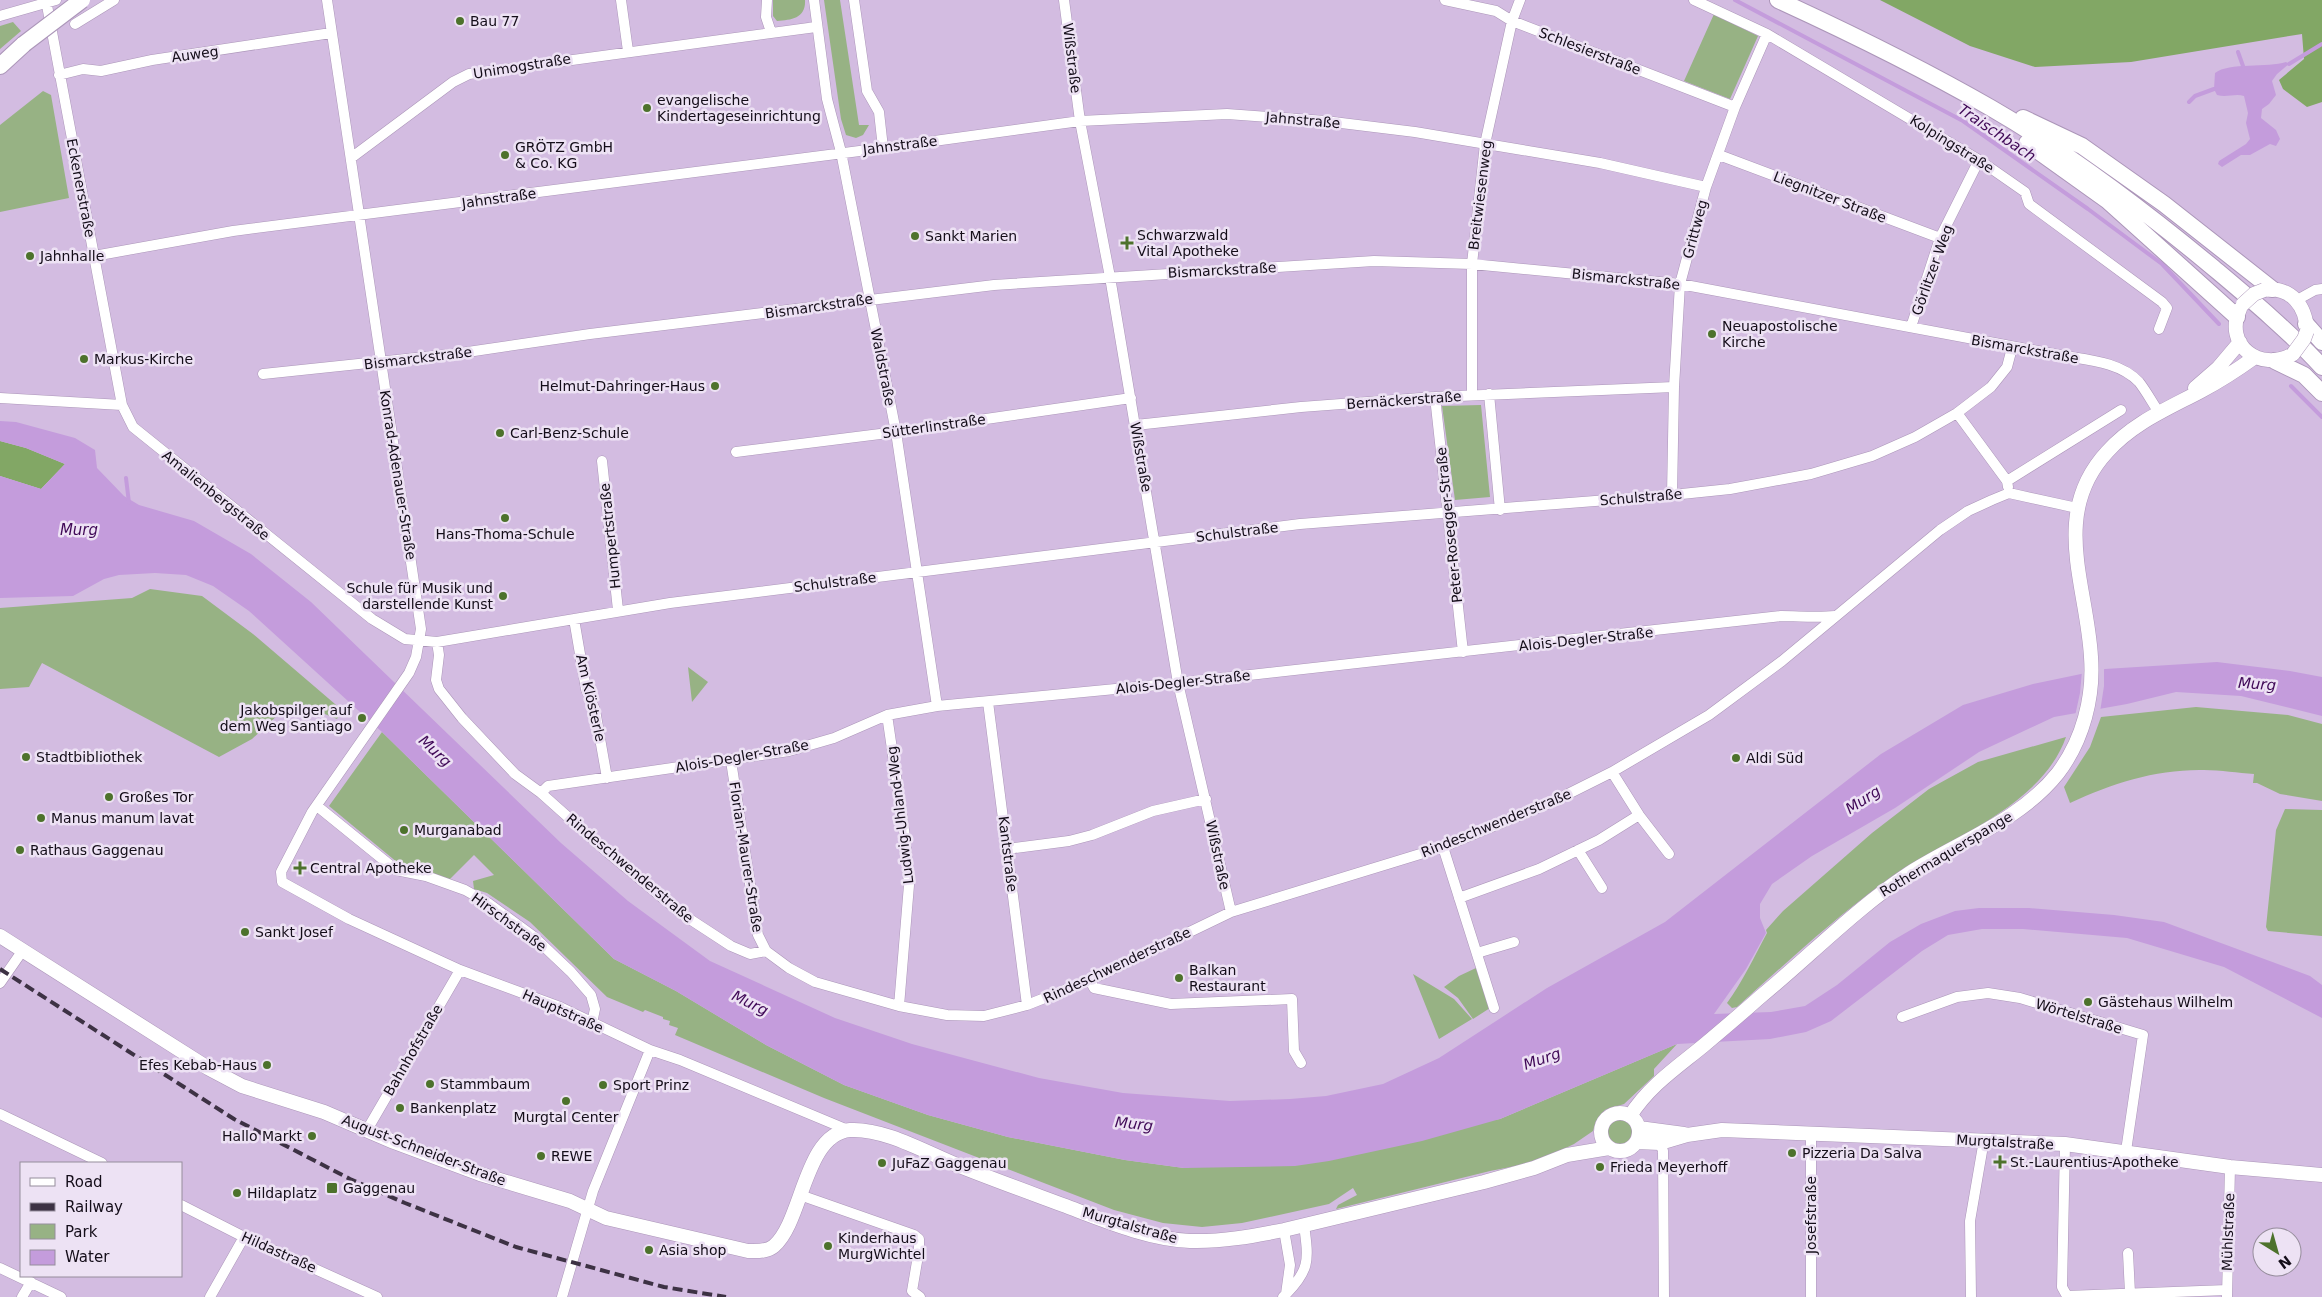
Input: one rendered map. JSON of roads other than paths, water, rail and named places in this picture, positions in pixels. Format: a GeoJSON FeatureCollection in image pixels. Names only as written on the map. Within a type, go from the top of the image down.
{"type":"FeatureCollection","features":[{"type":"Feature","properties":{"kind":"main road"},"geometry":{"type":"LineString","coordinates":[[0,66],[24,44],[82,0]]}},
{"type":"Feature","properties":{"kind":"main road"},"geometry":{"type":"LineString","coordinates":[[1778,0],[1825,22],[1991,108],[2066,156],[2163,226],[2276,322],[2322,367]]}},
{"type":"Feature","properties":{"kind":"main road"},"geometry":{"type":"LineString","coordinates":[[1991,108],[2024,118],[2082,146],[2164,204],[2268,290]]}},
{"type":"Feature","properties":{"kind":"main road"},"geometry":{"type":"LineString","coordinates":[[1991,108],[2019,136],[2108,202],[2240,310]]}},
{"type":"Feature","properties":{"kind":"main road"},"geometry":{"type":"LineString","coordinates":[[2306,327],[2322,342]]}},
{"type":"Feature","properties":{"kind":"main road"},"geometry":{"type":"LineString","coordinates":[[2275,361],[2304,375],[2322,393]]}},
{"type":"Feature","properties":{"kind":"street"},"geometry":{"type":"LineString","coordinates":[[75,24],[114,0]]}},
{"type":"Feature","properties":{"kind":"street","name":"Konrad-Adenauer-Straße"},"geometry":{"type":"LineString","coordinates":[[282,882],[281,872],[316,806],[409,673],[421,640],[420,619],[327,0]]}},
{"type":"Feature","properties":{"kind":"street"},"geometry":{"type":"LineString","coordinates":[[621,0],[628,51]]}},
{"type":"Feature","properties":{"kind":"street"},"geometry":{"type":"LineString","coordinates":[[767,0],[766,18],[771,32]]}},
{"type":"Feature","properties":{"kind":"street","name":"Waldstraße"},"geometry":{"type":"LineString","coordinates":[[814,0],[816,27],[827,99],[841,152],[896,432],[937,706]]}},
{"type":"Feature","properties":{"kind":"street"},"geometry":{"type":"LineString","coordinates":[[854,0],[867,91],[879,112],[883,148]]}},
{"type":"Feature","properties":{"kind":"street","name":"Wißstraße"},"geometry":{"type":"LineString","coordinates":[[1064,0],[1080,121],[1136,425],[1178,683],[1231,912]]}},
{"type":"Feature","properties":{"kind":"street","name":"Schlesierstraße"},"geometry":{"type":"LineString","coordinates":[[1444,0],[1496,11],[1512,22],[1735,107]]}},
{"type":"Feature","properties":{"kind":"street","name":"Breitwiesenweg"},"geometry":{"type":"LineString","coordinates":[[1472,395],[1472,264],[1485,144],[1512,22],[1520,0]]}},
{"type":"Feature","properties":{"kind":"street","name":"Kolpingstraße"},"geometry":{"type":"LineString","coordinates":[[1694,0],[1766,34],[1979,160],[2025,192],[2029,204],[2162,302],[2167,308],[2160,329]]}},
{"type":"Feature","properties":{"kind":"street"},"geometry":{"type":"LineString","coordinates":[[0,16],[50,1]]}},
{"type":"Feature","properties":{"kind":"street","name":"Eckenerstraße"},"geometry":{"type":"LineString","coordinates":[[50,1],[59,74],[122,405]]}},
{"type":"Feature","properties":{"kind":"street","name":"Unimogstraße"},"geometry":{"type":"LineString","coordinates":[[351,158],[453,82],[469,74],[816,27]]}},
{"type":"Feature","properties":{"kind":"street","name":"Auweg"},"geometry":{"type":"LineString","coordinates":[[59,74],[83,69],[101,71],[152,60],[331,33]]}},
{"type":"Feature","properties":{"kind":"street","name":"Grittweg"},"geometry":{"type":"LineString","coordinates":[[1672,495],[1674,387],[1680,284],[1706,187],[1735,107],[1766,34]]}},
{"type":"Feature","properties":{"kind":"street","name":"Jahnstraße"},"geometry":{"type":"LineString","coordinates":[[94,256],[233,231],[1080,121],[1227,114],[1325,121],[1415,132],[1600,163],[1706,187]]}},
{"type":"Feature","properties":{"kind":"street","name":"Liegnitzer Straße"},"geometry":{"type":"LineString","coordinates":[[1719,155],[1940,238]]}},
{"type":"Feature","properties":{"kind":"street","name":"Görlitzer Weg"},"geometry":{"type":"LineString","coordinates":[[1912,327],[1940,238],[1979,160]]}},
{"type":"Feature","properties":{"kind":"street","name":"Bismarckstraße"},"geometry":{"type":"LineString","coordinates":[[263,374],[381,363],[590,334],[720,320],[870,299],[994,285],[1374,261],[1472,264],[1680,284],[1912,327],[2012,348],[2110,365],[2125,371],[2164,408]]}},
{"type":"Feature","properties":{"kind":"street"},"geometry":{"type":"LineString","coordinates":[[2268,290],[2284,292],[2296,300],[2304,310],[2306,327],[2300,347],[2293,354],[2275,361],[2255,357],[2240,342],[2237,332],[2240,310],[2254,294],[2268,290]]}},
{"type":"Feature","properties":{"kind":"street"},"geometry":{"type":"LineString","coordinates":[[2296,300],[2315,290],[2322,290]]}},
{"type":"Feature","properties":{"kind":"street"},"geometry":{"type":"LineString","coordinates":[[2164,408],[2195,388],[2218,368],[2240,342]]}},
{"type":"Feature","properties":{"kind":"street","name":"Schulstraße"},"geometry":{"type":"LineString","coordinates":[[421,640],[437,642],[618,610],[1300,524],[1500,510],[1730,489],[1810,474],[1872,456],[1915,437],[1957,412],[1990,387],[2007,367],[2012,348]]}},
{"type":"Feature","properties":{"kind":"street"},"geometry":{"type":"LineString","coordinates":[[2164,408],[2227,377],[2255,357]]}},
{"type":"Feature","properties":{"kind":"street","name":"Bernäckerstraße"},"geometry":{"type":"LineString","coordinates":[[1136,425],[1301,407],[1435,397],[1674,387]]}},
{"type":"Feature","properties":{"kind":"street"},"geometry":{"type":"LineString","coordinates":[[1489,394],[1500,510]]}},
{"type":"Feature","properties":{"kind":"street","name":"Peter-Rosegger-Straße"},"geometry":{"type":"LineString","coordinates":[[1435,397],[1463,652]]}},
{"type":"Feature","properties":{"kind":"street"},"geometry":{"type":"LineString","coordinates":[[0,398],[122,405]]}},
{"type":"Feature","properties":{"kind":"street","name":"Sütterlinstraße"},"geometry":{"type":"LineString","coordinates":[[736,452],[896,432],[1131,398]]}},
{"type":"Feature","properties":{"kind":"street","name":"Amalienbergstraße"},"geometry":{"type":"LineString","coordinates":[[122,405],[133,427],[372,619],[405,639],[421,640]]}},
{"type":"Feature","properties":{"kind":"street","name":"Rothermaquerspange"},"geometry":{"type":"LineString","coordinates":[[1630,1116],[1648,1091],[1744,1011],[1852,915],[1879,894],[1932,860],[1997,824],[2044,790],[2060,770],[2072,750],[2087,712],[2091,678],[2090,637],[2080,591],[2074,536],[2077,508],[2093,470],[2106,452],[2127,432],[2164,408]]}},
{"type":"Feature","properties":{"kind":"street"},"geometry":{"type":"LineString","coordinates":[[2007,482],[2121,410]]}},
{"type":"Feature","properties":{"kind":"street"},"geometry":{"type":"LineString","coordinates":[[1957,412],[2007,482],[2009,493],[2077,508]]}},
{"type":"Feature","properties":{"kind":"street","name":"Humpertstraße"},"geometry":{"type":"LineString","coordinates":[[602,461],[618,610]]}},
{"type":"Feature","properties":{"kind":"street","name":"Rindeschwenderstraße"},"geometry":{"type":"LineString","coordinates":[[437,642],[439,655],[436,680],[439,689],[462,718],[515,774],[541,792],[606,851],[682,914],[731,946],[750,954],[766,951],[789,968],[815,982],[899,1006],[947,1016],[984,1016],[1027,1005],[1090,980],[1231,912],[1443,847],[1552,802],[1612,772],[1709,715],[1782,661],[1940,530],[1968,511],[2009,493]]}},
{"type":"Feature","properties":{"kind":"street","name":"Alois-Degler-Straße"},"geometry":{"type":"LineString","coordinates":[[541,792],[548,786],[731,761],[789,751],[834,738],[887,715],[937,706],[1178,683],[1781,616],[1815,618],[1835,616]]}},
{"type":"Feature","properties":{"kind":"street","name":"Am Klösterle"},"geometry":{"type":"LineString","coordinates":[[574,619],[586,690],[595,710],[607,778]]}},
{"type":"Feature","properties":{"kind":"street","name":"Kantstraße"},"geometry":{"type":"LineString","coordinates":[[988,702],[1027,1005]]}},
{"type":"Feature","properties":{"kind":"street","name":"Ludwig-Uhland-Weg"},"geometry":{"type":"LineString","coordinates":[[887,715],[905,836],[909,885],[899,1006]]}},
{"type":"Feature","properties":{"kind":"street","name":"Florian-Maurer-Straße"},"geometry":{"type":"LineString","coordinates":[[731,761],[758,935],[766,951]]}},
{"type":"Feature","properties":{"kind":"street"},"geometry":{"type":"LineString","coordinates":[[1612,772],[1640,815],[1669,854]]}},
{"type":"Feature","properties":{"kind":"street"},"geometry":{"type":"LineString","coordinates":[[1007,849],[1069,842],[1153,811],[1206,799]]}},
{"type":"Feature","properties":{"kind":"street","name":"Hirschstraße"},"geometry":{"type":"LineString","coordinates":[[316,806],[396,870],[426,876],[464,890],[488,903],[533,936],[571,972],[591,995],[595,1009],[592,1023]]}},
{"type":"Feature","properties":{"kind":"street"},"geometry":{"type":"LineString","coordinates":[[1459,898],[1539,869],[1578,850],[1640,815]]}},
{"type":"Feature","properties":{"kind":"street"},"geometry":{"type":"LineString","coordinates":[[1443,847],[1494,1008]]}},
{"type":"Feature","properties":{"kind":"street"},"geometry":{"type":"LineString","coordinates":[[1578,850],[1602,888]]}},
{"type":"Feature","properties":{"kind":"street","name":"Hauptstraße"},"geometry":{"type":"LineString","coordinates":[[282,882],[349,919],[460,970],[560,1006],[650,1050],[680,1060],[848,1130]]}},
{"type":"Feature","properties":{"kind":"street","name":"August-Schneider-Straße"},"geometry":{"type":"LineString","coordinates":[[0,936],[225,1077],[258,1092],[281,1097],[324,1112],[480,1174],[534,1190],[587,1209],[606,1218],[686,1237],[748,1251],[763,1251],[773,1247],[788,1226],[800,1195],[825,1144],[834,1136],[848,1130]]}},
{"type":"Feature","properties":{"kind":"street"},"geometry":{"type":"LineString","coordinates":[[1477,953],[1514,942]]}},
{"type":"Feature","properties":{"kind":"street"},"geometry":{"type":"LineString","coordinates":[[0,983],[23,950]]}},
{"type":"Feature","properties":{"kind":"street","name":"Bahnhofstraße"},"geometry":{"type":"LineString","coordinates":[[367,1130],[460,970]]}},
{"type":"Feature","properties":{"kind":"street"},"geometry":{"type":"LineString","coordinates":[[1090,980],[1094,988],[1171,1004],[1292,999],[1294,1051],[1301,1063]]}},
{"type":"Feature","properties":{"kind":"street","name":"Wörtelstraße"},"geometry":{"type":"LineString","coordinates":[[1902,1017],[1957,997],[1988,993],[2020,998],[2143,1035],[2126,1151]]}},
{"type":"Feature","properties":{"kind":"street"},"geometry":{"type":"LineString","coordinates":[[562,1297],[587,1209],[650,1050]]}},
{"type":"Feature","properties":{"kind":"street"},"geometry":{"type":"LineString","coordinates":[[0,1114],[100,1162]]}},
{"type":"Feature","properties":{"kind":"street","name":"Murgtalstraße"},"geometry":{"type":"LineString","coordinates":[[848,1130],[868,1131],[885,1135],[969,1170],[1098,1218],[1166,1238],[1189,1241],[1224,1240],[1284,1230],[1484,1182],[1534,1168],[1567,1155],[1601,1133],[1603,1124],[1609,1117],[1617,1114],[1630,1116]]}},
{"type":"Feature","properties":{"kind":"street"},"geometry":{"type":"LineString","coordinates":[[1630,1116],[1639,1128],[1636,1142]]}},
{"type":"Feature","properties":{"kind":"street","name":"Murgtalstraße"},"geometry":{"type":"LineString","coordinates":[[1639,1128],[1687,1134]]}},
{"type":"Feature","properties":{"kind":"street","name":"Murgtalstraße"},"geometry":{"type":"LineString","coordinates":[[1567,1155],[1609,1148],[1624,1151],[1636,1142],[1660,1143],[1687,1134],[1722,1130],[2065,1144],[2230,1167],[2322,1175]]}},
{"type":"Feature","properties":{"kind":"street"},"geometry":{"type":"LineString","coordinates":[[1601,1133],[1609,1148]]}},
{"type":"Feature","properties":{"kind":"street","name":"Josefstraße"},"geometry":{"type":"LineString","coordinates":[[1810,1297],[1811,1133]]}},
{"type":"Feature","properties":{"kind":"street"},"geometry":{"type":"LineString","coordinates":[[1971,1297],[1970,1221],[1984,1140]]}},
{"type":"Feature","properties":{"kind":"street"},"geometry":{"type":"LineString","coordinates":[[1660,1143],[1663,1151],[1664,1297]]}},
{"type":"Feature","properties":{"kind":"street"},"geometry":{"type":"LineString","coordinates":[[2065,1144],[2062,1287],[2067,1297],[2227,1293]]}},
{"type":"Feature","properties":{"kind":"street","name":"Mühlstraße"},"geometry":{"type":"LineString","coordinates":[[2227,1293],[2230,1167]]}},
{"type":"Feature","properties":{"kind":"street"},"geometry":{"type":"LineString","coordinates":[[800,1195],[914,1235],[920,1239],[912,1291],[920,1297]]}},
{"type":"Feature","properties":{"kind":"street","name":"Hildastraße"},"geometry":{"type":"LineString","coordinates":[[182,1206],[244,1237],[377,1297]]}},
{"type":"Feature","properties":{"kind":"street"},"geometry":{"type":"LineString","coordinates":[[1284,1296],[1303,1275],[1307,1265],[1308,1249],[1304,1225]]}},
{"type":"Feature","properties":{"kind":"street"},"geometry":{"type":"LineString","coordinates":[[1284,1230],[1290,1265],[1284,1296]]}},
{"type":"Feature","properties":{"kind":"street"},"geometry":{"type":"LineString","coordinates":[[210,1297],[244,1237]]}},
{"type":"Feature","properties":{"kind":"street"},"geometry":{"type":"LineString","coordinates":[[2128,1253],[2137,1294]]}},
{"type":"Feature","properties":{"kind":"street"},"geometry":{"type":"LineString","coordinates":[[0,1268],[61,1297]]}},
{"type":"Feature","properties":{"kind":"street"},"geometry":{"type":"LineString","coordinates":[[22,1297],[31,1282]]}},
{"type":"Feature","properties":{"kind":"water"},"geometry":{"type":"Polygon","coordinates":[[[2286,62],[2289,64],[2272,81],[2276,95],[2262,109],[2261,118],[2276,130],[2280,139],[2276,146],[2270,144],[2250,155],[2241,155],[2222,167],[2218,164],[2219,161],[2246,144],[2250,139],[2246,123],[2248,113],[2244,96],[2217,95],[2214,89],[2215,73],[2229,67],[2269,65],[2286,62]]]}},
{"type":"Feature","properties":{"kind":"water","name":"Murg"},"geometry":{"type":"Polygon","coordinates":[[[0,421],[16,422],[75,438],[95,450],[97,468],[124,496],[139,505],[194,521],[251,554],[311,602],[561,843],[628,901],[710,961],[835,1018],[912,1044],[1039,1078],[1123,1093],[1230,1101],[1326,1096],[1383,1084],[1439,1058],[1547,988],[1665,922],[1881,754],[1963,705],[2033,684],[2105,669],[2217,662],[2322,677],[2322,716],[2241,696],[2176,692],[2127,704],[2054,717],[1979,752],[1895,808],[1812,856],[1772,884],[1760,904],[1760,918],[1766,933],[1746,969],[1714,1014],[1771,1012],[1805,1006],[1837,985],[1890,942],[1921,924],[1955,911],[1979,908],[2029,908],[2114,915],[2164,922],[2310,976],[2322,985],[2322,1018],[2224,967],[2127,938],[2023,929],[1982,929],[1948,935],[1922,951],[1831,1021],[1806,1032],[1770,1039],[1677,1044],[1500,1119],[1422,1141],[1329,1161],[1295,1166],[1184,1168],[1125,1160],[1008,1137],[928,1115],[844,1085],[766,1045],[676,991],[614,959],[382,732],[249,611],[213,586],[186,575],[155,573],[119,575],[104,579],[73,596],[0,598],[0,476],[41,489],[65,464],[26,448],[0,441],[0,421]]]}},
{"type":"Feature","properties":{"kind":"waterway","name":"Traischbach"},"geometry":{"type":"LineString","coordinates":[[1735,0],[1963,121],[2162,264],[2219,324]]}},
{"type":"Feature","properties":{"kind":"waterway"},"geometry":{"type":"LineString","coordinates":[[2289,64],[2322,44]]}},
{"type":"Feature","properties":{"kind":"waterway"},"geometry":{"type":"LineString","coordinates":[[2238,52],[2243,66]]}},
{"type":"Feature","properties":{"kind":"waterway"},"geometry":{"type":"LineString","coordinates":[[2189,102],[2195,96],[2214,89]]}},
{"type":"Feature","properties":{"kind":"waterway","name":"Traischbach"},"geometry":{"type":"LineString","coordinates":[[2291,386],[2322,417]]}},
{"type":"Feature","properties":{"kind":"waterway"},"geometry":{"type":"LineString","coordinates":[[126,478],[129,503]]}},
{"type":"Feature","properties":{"kind":"railway"},"geometry":{"type":"LineString","coordinates":[[0,969],[234,1119],[350,1179],[516,1247],[664,1287],[726,1297]]}},
{"type":"Feature","properties":{"kind":"place","name":"Bau 77"},"geometry":{"type":"Point","coordinates":[460,21]}},
{"type":"Feature","properties":{"kind":"place","name":"evangelische Kindertageseinrichtung"},"geometry":{"type":"Point","coordinates":[647,108]}},
{"type":"Feature","properties":{"kind":"place","name":"GRÖTZ GmbH & Co. KG"},"geometry":{"type":"Point","coordinates":[505,155]}},
{"type":"Feature","properties":{"kind":"place","name":"Sankt Marien"},"geometry":{"type":"Point","coordinates":[915,236]}},
{"type":"Feature","properties":{"kind":"place","name":"Schwarzwald Vital Apotheke"},"geometry":{"type":"Point","coordinates":[1127,243]}},
{"type":"Feature","properties":{"kind":"place","name":"Jahnhalle"},"geometry":{"type":"Point","coordinates":[30,256]}},
{"type":"Feature","properties":{"kind":"place","name":"Neuapostolische Kirche"},"geometry":{"type":"Point","coordinates":[1712,334]}},
{"type":"Feature","properties":{"kind":"place","name":"Markus-Kirche"},"geometry":{"type":"Point","coordinates":[84,359]}},
{"type":"Feature","properties":{"kind":"place","name":"Helmut-Dahringer-Haus"},"geometry":{"type":"Point","coordinates":[715,386]}},
{"type":"Feature","properties":{"kind":"place","name":"Carl-Benz-Schule"},"geometry":{"type":"Point","coordinates":[500,433]}},
{"type":"Feature","properties":{"kind":"place","name":"Hans-Thoma-Schule"},"geometry":{"type":"Point","coordinates":[505,518]}},
{"type":"Feature","properties":{"kind":"place","name":"Schule für Musik und darstellende Kunst"},"geometry":{"type":"Point","coordinates":[503,596]}},
{"type":"Feature","properties":{"kind":"place","name":"Jakobspilger auf dem Weg Santiago"},"geometry":{"type":"Point","coordinates":[362,718]}},
{"type":"Feature","properties":{"kind":"place","name":"Stadtbibliothek"},"geometry":{"type":"Point","coordinates":[26,757]}},
{"type":"Feature","properties":{"kind":"place","name":"Aldi Süd"},"geometry":{"type":"Point","coordinates":[1736,758]}},
{"type":"Feature","properties":{"kind":"place","name":"Großes Tor"},"geometry":{"type":"Point","coordinates":[109,797]}},
{"type":"Feature","properties":{"kind":"place","name":"Manus manum lavat"},"geometry":{"type":"Point","coordinates":[41,818]}},
{"type":"Feature","properties":{"kind":"place","name":"Murganabad"},"geometry":{"type":"Point","coordinates":[404,830]}},
{"type":"Feature","properties":{"kind":"place","name":"Rathaus Gaggenau"},"geometry":{"type":"Point","coordinates":[20,850]}},
{"type":"Feature","properties":{"kind":"place","name":"Central Apotheke"},"geometry":{"type":"Point","coordinates":[300,868]}},
{"type":"Feature","properties":{"kind":"place","name":"Sankt Josef"},"geometry":{"type":"Point","coordinates":[245,932]}},
{"type":"Feature","properties":{"kind":"place","name":"Balkan Restaurant"},"geometry":{"type":"Point","coordinates":[1179,978]}},
{"type":"Feature","properties":{"kind":"place","name":"Gästehaus Wilhelm"},"geometry":{"type":"Point","coordinates":[2088,1002]}},
{"type":"Feature","properties":{"kind":"place","name":"Efes Kebab-Haus"},"geometry":{"type":"Point","coordinates":[267,1065]}},
{"type":"Feature","properties":{"kind":"place","name":"Stammbaum"},"geometry":{"type":"Point","coordinates":[430,1084]}},
{"type":"Feature","properties":{"kind":"place","name":"Sport Prinz"},"geometry":{"type":"Point","coordinates":[603,1085]}},
{"type":"Feature","properties":{"kind":"place","name":"Murgtal Center"},"geometry":{"type":"Point","coordinates":[566,1101]}},
{"type":"Feature","properties":{"kind":"place","name":"Bankenplatz"},"geometry":{"type":"Point","coordinates":[400,1108]}},
{"type":"Feature","properties":{"kind":"place","name":"Hallo Markt"},"geometry":{"type":"Point","coordinates":[312,1136]}},
{"type":"Feature","properties":{"kind":"place","name":"Pizzeria Da Salva"},"geometry":{"type":"Point","coordinates":[1792,1153]}},
{"type":"Feature","properties":{"kind":"place","name":"REWE"},"geometry":{"type":"Point","coordinates":[541,1156]}},
{"type":"Feature","properties":{"kind":"place","name":"St.-Laurentius-Apotheke"},"geometry":{"type":"Point","coordinates":[2000,1162]}},
{"type":"Feature","properties":{"kind":"place","name":"JuFaZ Gaggenau"},"geometry":{"type":"Point","coordinates":[882,1163]}},
{"type":"Feature","properties":{"kind":"place","name":"Frieda Meyerhoff"},"geometry":{"type":"Point","coordinates":[1600,1167]}},
{"type":"Feature","properties":{"kind":"place","name":"Gaggenau"},"geometry":{"type":"Point","coordinates":[332,1188]}},
{"type":"Feature","properties":{"kind":"place","name":"Hildaplatz"},"geometry":{"type":"Point","coordinates":[237,1193]}},
{"type":"Feature","properties":{"kind":"place","name":"Kinderhaus MurgWichtel"},"geometry":{"type":"Point","coordinates":[828,1246]}},
{"type":"Feature","properties":{"kind":"place","name":"Asia shop"},"geometry":{"type":"Point","coordinates":[649,1250]}}]}
